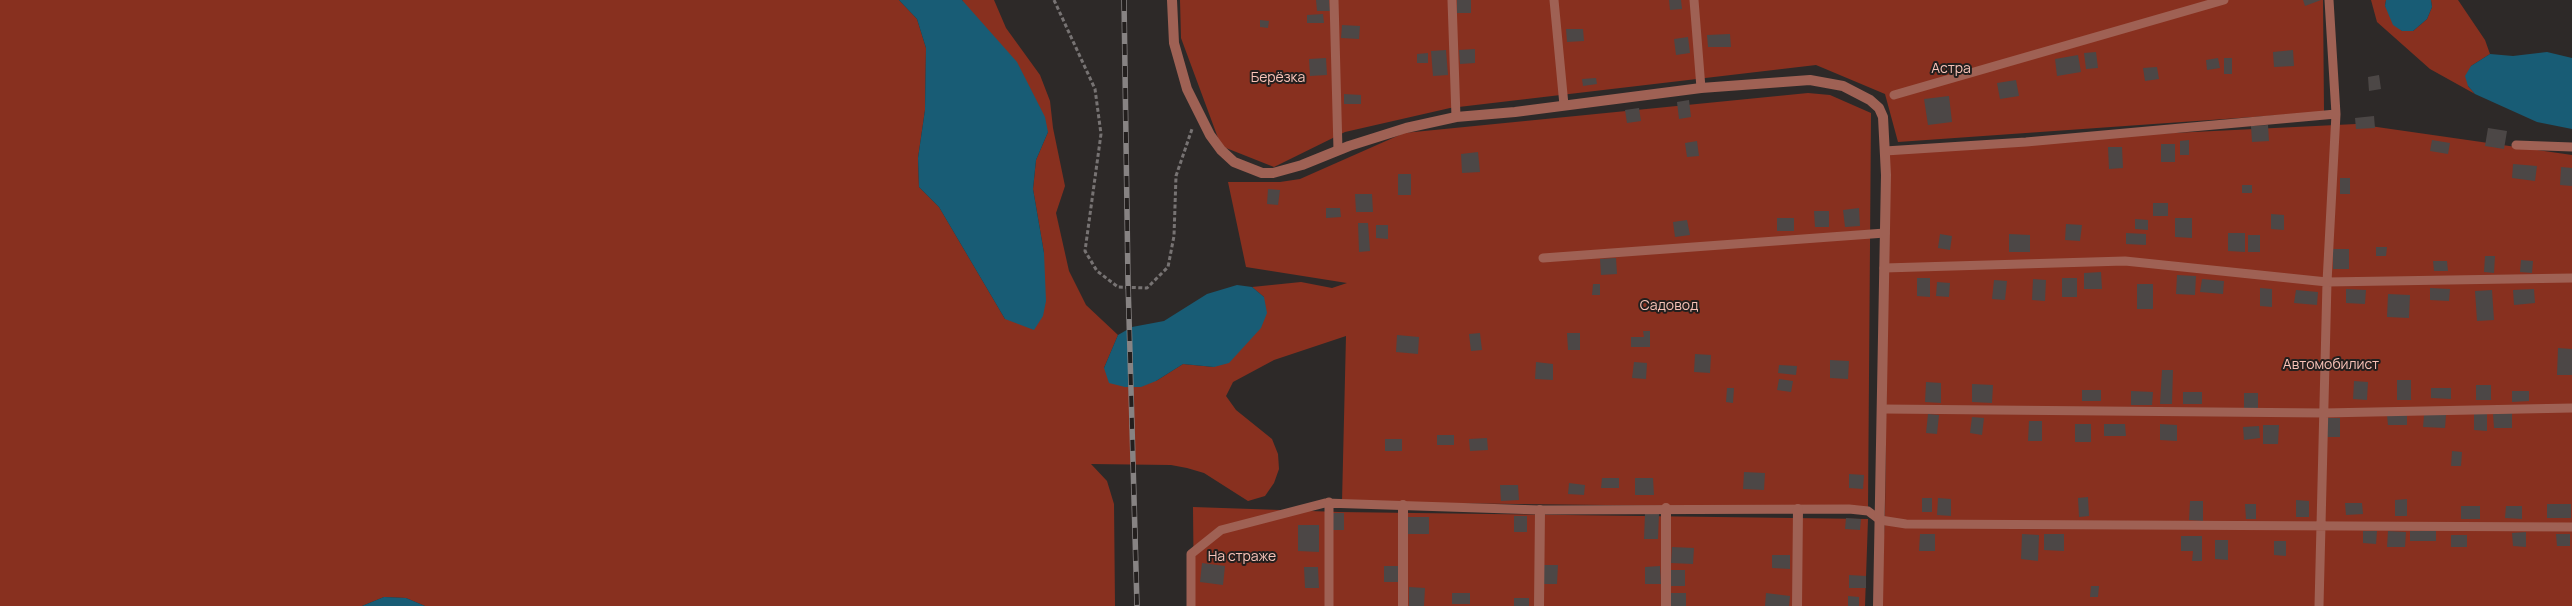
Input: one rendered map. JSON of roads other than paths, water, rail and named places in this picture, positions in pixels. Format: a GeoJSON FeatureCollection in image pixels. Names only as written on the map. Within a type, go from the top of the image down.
{"type":"FeatureCollection","features":[{"type":"Feature","properties":{"kind":"street"},"geometry":{"type":"LineString","coordinates":[[1172,0],[1174,43],[1187,89],[1220,150],[1234,162],[1251,170],[1273,173],[1302,165],[1338,150],[1406,128],[1456,117],[1515,112],[1701,88],[1810,80],[1843,86],[1870,100],[1879,108],[1884,125],[1885,151],[1883,409],[1878,606]]}},
{"type":"Feature","properties":{"kind":"street"},"geometry":{"type":"LineString","coordinates":[[1403,505],[1403,606]]}},
{"type":"Feature","properties":{"kind":"street"},"geometry":{"type":"LineString","coordinates":[[1666,508],[1666,606]]}},
{"type":"Feature","properties":{"kind":"street"},"geometry":{"type":"LineString","coordinates":[[1797,606],[1798,509]]}},
{"type":"Feature","properties":{"kind":"street"},"geometry":{"type":"LineString","coordinates":[[1539,606],[1540,510]]}},
{"type":"Feature","properties":{"kind":"lane"},"geometry":{"type":"LineString","coordinates":[[1334,0],[1338,150]]}},
{"type":"Feature","properties":{"kind":"lane"},"geometry":{"type":"LineString","coordinates":[[1452,0],[1456,117]]}},
{"type":"Feature","properties":{"kind":"lane"},"geometry":{"type":"LineString","coordinates":[[1554,0],[1564,105]]}},
{"type":"Feature","properties":{"kind":"lane"},"geometry":{"type":"LineString","coordinates":[[1694,0],[1701,88]]}},
{"type":"Feature","properties":{"kind":"lane"},"geometry":{"type":"LineString","coordinates":[[1894,95],[2224,0]]}},
{"type":"Feature","properties":{"kind":"lane"},"geometry":{"type":"LineString","coordinates":[[2319,606],[2327,282],[2336,114],[2329,0]]}},
{"type":"Feature","properties":{"kind":"lane"},"geometry":{"type":"LineString","coordinates":[[1885,151],[2026,142],[2336,114]]}},
{"type":"Feature","properties":{"kind":"lane"},"geometry":{"type":"LineString","coordinates":[[2516,145],[2572,147]]}},
{"type":"Feature","properties":{"kind":"lane"},"geometry":{"type":"LineString","coordinates":[[1543,258],[1885,233]]}},
{"type":"Feature","properties":{"kind":"lane"},"geometry":{"type":"LineString","coordinates":[[1884,268],[2125,261],[2327,282],[2572,278]]}},
{"type":"Feature","properties":{"kind":"lane"},"geometry":{"type":"LineString","coordinates":[[1883,409],[2324,413],[2572,408]]}},
{"type":"Feature","properties":{"kind":"lane"},"geometry":{"type":"LineString","coordinates":[[1191,606],[1192,554],[1221,530],[1329,502],[1540,510],[1666,508],[1868,511],[1880,520],[1906,524],[2572,527]]}},
{"type":"Feature","properties":{"kind":"lane"},"geometry":{"type":"LineString","coordinates":[[1329,502],[1329,606]]}},
{"type":"Feature","properties":{"kind":"water"},"geometry":{"type":"Polygon","coordinates":[[[899,0],[962,0],[1017,62],[1045,117],[1048,132],[1036,160],[1033,189],[1044,253],[1046,301],[1043,316],[1034,330],[1005,319],[939,207],[919,187],[918,158],[925,110],[926,48],[917,19],[899,0]]]}},
{"type":"Feature","properties":{"kind":"water"},"geometry":{"type":"Polygon","coordinates":[[[2386,0],[2431,0],[2432,7],[2427,19],[2413,31],[2402,31],[2393,25],[2385,6],[2386,0]]]}},
{"type":"Feature","properties":{"kind":"water"},"geometry":{"type":"Polygon","coordinates":[[[2547,52],[2572,58],[2572,129],[2537,122],[2475,94],[2468,86],[2465,76],[2471,66],[2490,54],[2513,56],[2547,52]]]}},
{"type":"Feature","properties":{"kind":"water"},"geometry":{"type":"Polygon","coordinates":[[[1237,285],[1252,287],[1264,297],[1267,313],[1261,328],[1229,363],[1214,367],[1183,364],[1156,381],[1141,387],[1125,387],[1109,383],[1104,368],[1118,335],[1132,327],[1164,321],[1207,294],[1237,285]]]}},
{"type":"Feature","properties":{"kind":"water"},"geometry":{"type":"Polygon","coordinates":[[[384,597],[406,598],[425,606],[362,606],[384,597]]]}},
{"type":"Feature","properties":{"kind":"railway"},"geometry":{"type":"LineString","coordinates":[[1124,0],[1128,281],[1137,606]]}},
{"type":"Feature","properties":{"kind":"park label","name":"Астра"},"geometry":{"type":"Point","coordinates":[1951,69]}},
{"type":"Feature","properties":{"kind":"park label","name":"Берёзка"},"geometry":{"type":"Point","coordinates":[1278,78]}},
{"type":"Feature","properties":{"kind":"park label","name":"Садовод"},"geometry":{"type":"Point","coordinates":[1669,306]}},
{"type":"Feature","properties":{"kind":"park label","name":"Автомобилист"},"geometry":{"type":"Point","coordinates":[2331,365]}},
{"type":"Feature","properties":{"kind":"park label","name":"На страже"},"geometry":{"type":"Point","coordinates":[1242,557]}}]}
